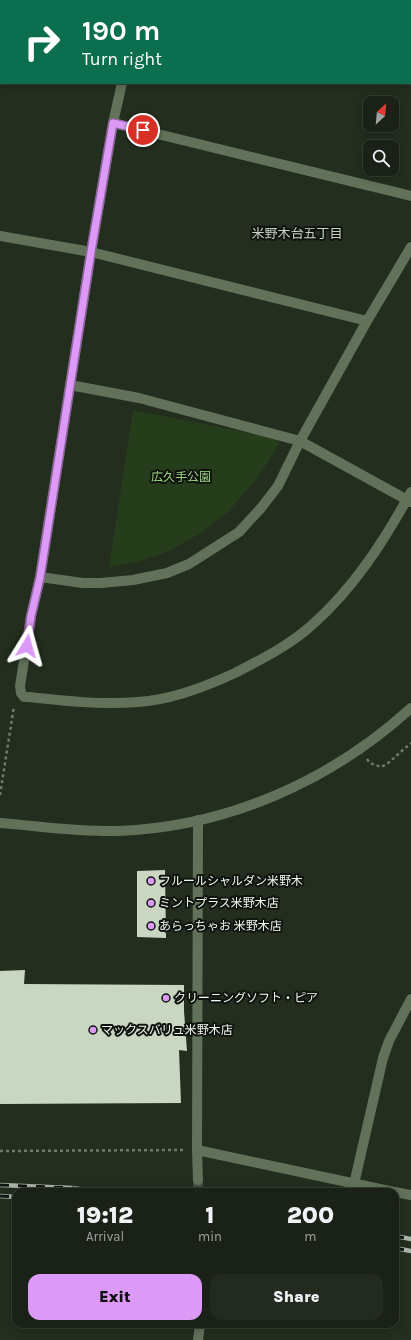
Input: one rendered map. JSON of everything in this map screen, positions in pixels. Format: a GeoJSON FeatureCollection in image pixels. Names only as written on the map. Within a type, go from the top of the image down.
{"type":"FeatureCollection","features":[{"type":"Feature","properties":{"kind":"street"},"geometry":{"type":"LineString","coordinates":[[70,384],[139,398],[300,441],[410,498],[356,579],[334,604],[312,626],[265,658],[214,683],[168,697],[138,702],[80,702],[29,698],[24,697],[21,693],[20,686],[31,616],[40,578],[70,384],[91,252],[113,123],[122,84]]}},
{"type":"Feature","properties":{"kind":"street"},"geometry":{"type":"LineString","coordinates":[[113,123],[411,196]]}},
{"type":"Feature","properties":{"kind":"street"},"geometry":{"type":"LineString","coordinates":[[0,236],[91,252],[367,321]]}},
{"type":"Feature","properties":{"kind":"street"},"geometry":{"type":"LineString","coordinates":[[40,578],[83,583],[133,580],[167,572],[189,564],[239,532],[261,508],[278,486],[300,441],[367,321],[411,247]]}},
{"type":"Feature","properties":{"kind":"street"},"geometry":{"type":"LineString","coordinates":[[0,823],[117,831],[144,829],[198,820],[252,805],[301,784],[360,749],[381,735],[411,708]]}},
{"type":"Feature","properties":{"kind":"street"},"geometry":{"type":"LineString","coordinates":[[198,820],[196,1150],[198,1180]]}},
{"type":"Feature","properties":{"kind":"street"},"geometry":{"type":"LineString","coordinates":[[354,1184],[383,1058],[389,1041],[411,999]]}},
{"type":"Feature","properties":{"kind":"street"},"geometry":{"type":"LineString","coordinates":[[196,1150],[374,1188]]}},
{"type":"Feature","properties":{"kind":"street"},"geometry":{"type":"LineString","coordinates":[[399,1193],[411,1196]]}},
{"type":"Feature","properties":{"kind":"street"},"geometry":{"type":"LineString","coordinates":[[198,1340],[200,1328]]}},
{"type":"Feature","properties":{"kind":"path"},"geometry":{"type":"LineString","coordinates":[[0,795],[14,704],[20,686]]}},
{"type":"Feature","properties":{"kind":"path"},"geometry":{"type":"LineString","coordinates":[[360,749],[370,763],[381,767],[387,764],[411,743]]}},
{"type":"Feature","properties":{"kind":"path"},"geometry":{"type":"LineString","coordinates":[[0,1151],[196,1150]]}},
{"type":"Feature","properties":{"kind":"green space","name":"広久手公園"},"geometry":{"type":"Polygon","coordinates":[[[133,410],[275,438],[280,443],[258,477],[227,513],[201,533],[169,551],[138,562],[109,567],[133,410]]]}},
{"type":"Feature","properties":{"kind":"building"},"geometry":{"type":"Polygon","coordinates":[[[165,870],[166,938],[137,937],[137,871],[165,870]]]}},
{"type":"Feature","properties":{"kind":"building","name":"マックスバリュ米野木店"},"geometry":{"type":"Polygon","coordinates":[[[25,970],[24,984],[184,985],[187,1051],[179,1050],[181,1103],[0,1104],[0,971],[25,970]]]}},
{"type":"Feature","properties":{"kind":"tunnel"},"geometry":{"type":"LineString","coordinates":[[198,1180],[198,1188]]}},
{"type":"Feature","properties":{"kind":"railway"},"geometry":{"type":"LineString","coordinates":[[0,1185],[72,1188]]}},
{"type":"Feature","properties":{"kind":"railway"},"geometry":{"type":"LineString","coordinates":[[0,1196],[12,1197]]}},
{"type":"Feature","properties":{"kind":"railway"},"geometry":{"type":"LineString","coordinates":[[399,1237],[411,1239]]}},
{"type":"Feature","properties":{"kind":"railway"},"geometry":{"type":"LineString","coordinates":[[399,1249],[411,1251]]}},
{"type":"Feature","properties":{"kind":"place","name":"フルールシャルダン米野木"},"geometry":{"type":"Point","coordinates":[151,881]}},
{"type":"Feature","properties":{"kind":"place","name":"ミントプラス米野木店"},"geometry":{"type":"Point","coordinates":[151,903]}},
{"type":"Feature","properties":{"kind":"place","name":"あらっちゃお 米野木店"},"geometry":{"type":"Point","coordinates":[151,926]}},
{"type":"Feature","properties":{"kind":"place","name":"クリーニングソフト・ピア"},"geometry":{"type":"Point","coordinates":[166,998]}},
{"type":"Feature","properties":{"kind":"place","name":"マックスバリュ米野木店"},"geometry":{"type":"Point","coordinates":[93,1030]}},
{"type":"Feature","properties":{"kind":"district","name":"米野木台五丁目"},"geometry":{"type":"Point","coordinates":[297,233]}},
{"type":"Feature","properties":{"kind":"route"},"geometry":{"type":"LineString","coordinates":[[27,646],[31,616],[40,578],[54,482],[113,123],[143,130]]}}]}
